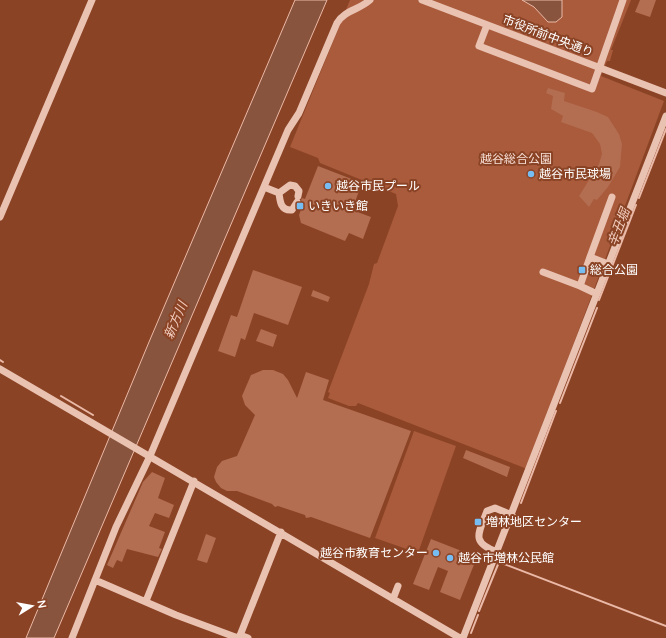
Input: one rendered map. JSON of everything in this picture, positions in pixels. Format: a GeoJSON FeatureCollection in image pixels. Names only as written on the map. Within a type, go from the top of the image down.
{"type":"FeatureCollection","features":[{"type":"Feature","properties":{"kind":"street"},"geometry":{"type":"LineString","coordinates":[[0,217],[92,0]]}},
{"type":"Feature","properties":{"kind":"street"},"geometry":{"type":"LineString","coordinates":[[72,638],[116,527],[288,130],[299,113],[338,23],[346,13],[362,6],[370,0]]}},
{"type":"Feature","properties":{"kind":"street","name":"市役所前中央通り"},"geometry":{"type":"LineString","coordinates":[[424,0],[666,93]]}},
{"type":"Feature","properties":{"kind":"street"},"geometry":{"type":"LineString","coordinates":[[487,25],[479,46],[569,82],[592,89],[622,2]]}},
{"type":"Feature","properties":{"kind":"street"},"geometry":{"type":"LineString","coordinates":[[0,369],[97,427],[148,455],[462,638],[512,515],[514,500],[597,294],[666,116]]}},
{"type":"Feature","properties":{"kind":"street"},"geometry":{"type":"LineString","coordinates":[[290,186],[295,186],[299,191],[298,199],[292,210],[285,209],[281,205],[279,193],[290,186]]}},
{"type":"Feature","properties":{"kind":"street"},"geometry":{"type":"LineString","coordinates":[[264,187],[279,193]]}},
{"type":"Feature","properties":{"kind":"street"},"geometry":{"type":"LineString","coordinates":[[580,286],[612,197]]}},
{"type":"Feature","properties":{"kind":"street"},"geometry":{"type":"LineString","coordinates":[[590,257],[608,264]]}},
{"type":"Feature","properties":{"kind":"street"},"geometry":{"type":"LineString","coordinates":[[543,272],[597,294]]}},
{"type":"Feature","properties":{"kind":"street"},"geometry":{"type":"LineString","coordinates":[[146,601],[194,482]]}},
{"type":"Feature","properties":{"kind":"street"},"geometry":{"type":"LineString","coordinates":[[497,552],[483,547],[478,536],[487,511],[490,508],[495,508],[512,515]]}},
{"type":"Feature","properties":{"kind":"street"},"geometry":{"type":"LineString","coordinates":[[239,637],[281,532]]}},
{"type":"Feature","properties":{"kind":"street"},"geometry":{"type":"LineString","coordinates":[[95,580],[176,615],[239,637],[248,638]]}},
{"type":"Feature","properties":{"kind":"street"},"geometry":{"type":"LineString","coordinates":[[393,599],[398,586]]}},
{"type":"Feature","properties":{"kind":"green space","name":"越谷総合公園"},"geometry":{"type":"Polygon","coordinates":[[[350,0],[631,0],[611,50],[613,50],[610,61],[607,61],[601,76],[664,101],[527,469],[358,403],[356,406],[349,406],[328,398],[330,393],[328,392],[369,284],[374,264],[377,263],[398,206],[396,194],[320,163],[318,158],[290,147],[350,0]]]}},
{"type":"Feature","properties":{"kind":"green space"},"geometry":{"type":"Polygon","coordinates":[[[414,431],[456,446],[418,553],[375,538],[414,431]]]}},
{"type":"Feature","properties":{"kind":"water","name":"新方川"},"geometry":{"type":"Polygon","coordinates":[[[295,0],[327,0],[54,638],[26,638],[149,342],[295,0]]]}},
{"type":"Feature","properties":{"kind":"water"},"geometry":{"type":"Polygon","coordinates":[[[522,0],[562,0],[562,17],[556,22],[548,22],[534,7],[522,0]]]}},
{"type":"Feature","properties":{"kind":"building"},"geometry":{"type":"Polygon","coordinates":[[[640,0],[656,0],[650,17],[635,12],[640,0]]]}},
{"type":"Feature","properties":{"kind":"building"},"geometry":{"type":"Polygon","coordinates":[[[548,88],[565,93],[564,101],[608,117],[619,134],[622,144],[620,167],[608,187],[597,200],[594,199],[589,207],[579,196],[599,164],[602,154],[600,144],[592,133],[561,122],[563,116],[551,109],[553,96],[546,93],[548,88]]]}},
{"type":"Feature","properties":{"kind":"building"},"geometry":{"type":"Polygon","coordinates":[[[318,166],[362,183],[352,210],[371,217],[363,239],[349,233],[345,241],[301,223],[299,215],[303,204],[301,200],[302,198],[305,199],[318,166]]]}},
{"type":"Feature","properties":{"kind":"building"},"geometry":{"type":"Polygon","coordinates":[[[253,270],[302,287],[288,325],[254,313],[245,340],[241,338],[235,357],[218,351],[231,315],[237,317],[253,270]]]}},
{"type":"Feature","properties":{"kind":"building"},"geometry":{"type":"Polygon","coordinates":[[[313,290],[330,297],[328,302],[311,296],[313,290]]]}},
{"type":"Feature","properties":{"kind":"building"},"geometry":{"type":"Polygon","coordinates":[[[261,329],[277,335],[273,347],[256,341],[261,329]]]}},
{"type":"Feature","properties":{"kind":"building"},"geometry":{"type":"Polygon","coordinates":[[[263,370],[273,370],[283,374],[288,380],[297,398],[306,372],[329,380],[323,400],[411,431],[370,538],[311,517],[306,518],[305,515],[278,506],[275,507],[272,504],[237,491],[227,491],[221,488],[216,482],[214,477],[217,467],[222,461],[237,456],[255,415],[245,405],[242,396],[251,375],[263,370]]]}},
{"type":"Feature","properties":{"kind":"building"},"geometry":{"type":"Polygon","coordinates":[[[466,450],[510,467],[507,477],[463,458],[466,450]]]}},
{"type":"Feature","properties":{"kind":"building"},"geometry":{"type":"Polygon","coordinates":[[[152,472],[165,478],[158,498],[174,505],[169,518],[155,513],[149,526],[165,532],[159,548],[162,549],[158,557],[127,549],[122,562],[117,560],[113,568],[107,565],[143,482],[152,472]]]}},
{"type":"Feature","properties":{"kind":"building"},"geometry":{"type":"Polygon","coordinates":[[[206,534],[216,538],[207,563],[197,560],[206,534]]]}},
{"type":"Feature","properties":{"kind":"building"},"geometry":{"type":"Polygon","coordinates":[[[431,539],[477,557],[460,600],[440,592],[448,571],[438,567],[429,590],[413,584],[431,539]]]}},
{"type":"Feature","properties":{"kind":"waterway","name":"辛丑堀"},"geometry":{"type":"LineString","coordinates":[[639,198],[666,129]]}},
{"type":"Feature","properties":{"kind":"waterway","name":"辛丑堀"},"geometry":{"type":"LineString","coordinates":[[599,300],[636,205]]}},
{"type":"Feature","properties":{"kind":"waterway","name":"辛丑堀"},"geometry":{"type":"LineString","coordinates":[[560,403],[597,308]]}},
{"type":"Feature","properties":{"kind":"waterway"},"geometry":{"type":"LineString","coordinates":[[61,396],[93,415]]}},
{"type":"Feature","properties":{"kind":"waterway","name":"辛丑堀"},"geometry":{"type":"LineString","coordinates":[[521,503],[556,411]]}},
{"type":"Feature","properties":{"kind":"waterway"},"geometry":{"type":"LineString","coordinates":[[479,611],[499,562],[666,626]]}},
{"type":"Feature","properties":{"kind":"waterway","name":"辛丑堀"},"geometry":{"type":"LineString","coordinates":[[471,633],[478,615]]}},
{"type":"Feature","properties":{"kind":"place","name":"越谷市民球場"},"geometry":{"type":"Point","coordinates":[531,174]}},
{"type":"Feature","properties":{"kind":"place","name":"越谷市民プール"},"geometry":{"type":"Point","coordinates":[328,186]}},
{"type":"Feature","properties":{"kind":"place","name":"いきいき館"},"geometry":{"type":"Point","coordinates":[300,206]}},
{"type":"Feature","properties":{"kind":"place","name":"総合公園"},"geometry":{"type":"Point","coordinates":[582,270]}},
{"type":"Feature","properties":{"kind":"place","name":"増林地区センター"},"geometry":{"type":"Point","coordinates":[478,522]}},
{"type":"Feature","properties":{"kind":"place","name":"越谷市教育センター"},"geometry":{"type":"Point","coordinates":[436,553]}},
{"type":"Feature","properties":{"kind":"place","name":"越谷市増林公民館"},"geometry":{"type":"Point","coordinates":[450,558]}}]}
